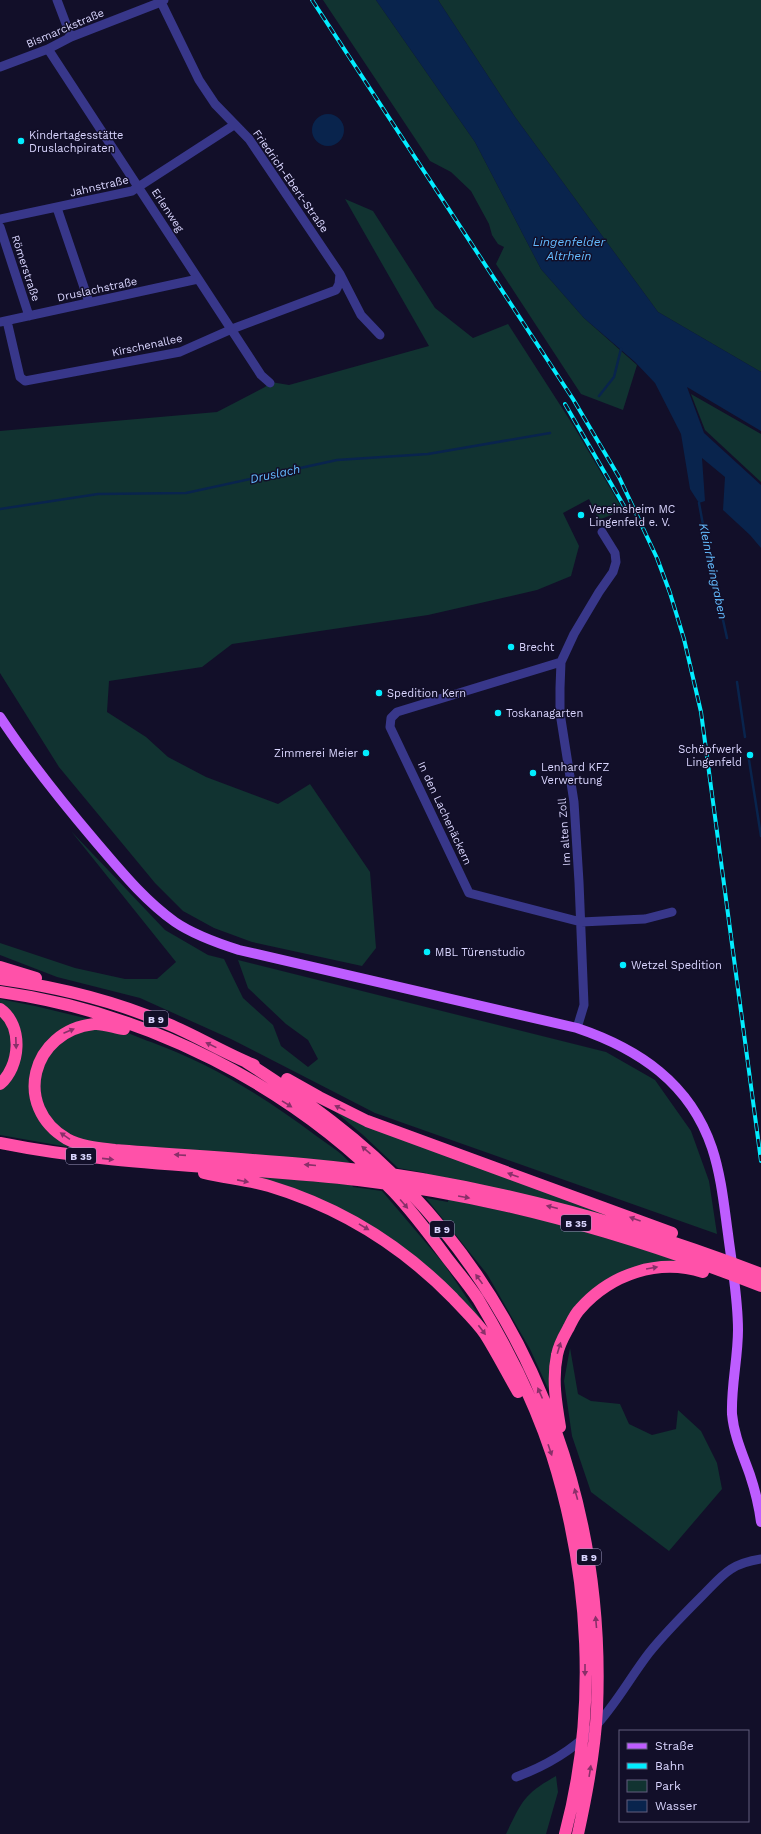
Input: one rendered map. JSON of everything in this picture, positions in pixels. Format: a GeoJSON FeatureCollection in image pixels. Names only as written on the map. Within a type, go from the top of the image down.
{"type":"FeatureCollection","features":[{"type":"Feature","properties":{"kind":"highway"},"geometry":{"type":"LineString","coordinates":[[0,968],[39,979],[60,990]]}},
{"type":"Feature","properties":{"kind":"highway","name":"B 9"},"geometry":{"type":"LineString","coordinates":[[0,979],[60,990],[140,1013],[169,1024],[246,1062],[304,1100],[366,1150],[409,1190],[447,1235],[489,1293],[515,1337],[550,1414],[565,1456],[579,1504],[588,1548],[597,1629],[597,1710],[593,1755],[578,1834]]}},
{"type":"Feature","properties":{"kind":"highway","name":"B 9"},"geometry":{"type":"LineString","coordinates":[[0,992],[102,1015],[164,1038],[211,1059],[292,1106],[340,1144],[394,1192],[423,1226],[476,1296],[501,1338],[536,1414],[551,1452],[563,1492],[577,1562],[585,1640],[585,1708],[576,1784],[565,1834]]}},
{"type":"Feature","properties":{"kind":"highway"},"geometry":{"type":"LineString","coordinates":[[0,1009],[13,1026],[16,1038],[16,1057],[6,1079],[0,1084]]}},
{"type":"Feature","properties":{"kind":"highway"},"geometry":{"type":"LineString","coordinates":[[164,1038],[96,1024],[72,1029],[60,1035],[50,1045],[42,1057],[36,1073],[35,1095],[46,1120],[68,1139],[91,1147],[349,1168],[424,1185]]}},
{"type":"Feature","properties":{"kind":"highway"},"geometry":{"type":"LineString","coordinates":[[246,1062],[279,1075],[319,1098],[367,1121],[691,1240],[723,1265],[761,1286]]}},
{"type":"Feature","properties":{"kind":"highway","name":"B 35"},"geometry":{"type":"LineString","coordinates":[[0,1143],[105,1159],[163,1165],[243,1169],[424,1185],[472,1199],[580,1224],[723,1265]]}},
{"type":"Feature","properties":{"kind":"highway"},"geometry":{"type":"LineString","coordinates":[[163,1165],[268,1186],[301,1197],[348,1218],[382,1238],[435,1279],[471,1317],[485,1334],[524,1403],[536,1414]]}},
{"type":"Feature","properties":{"kind":"highway"},"geometry":{"type":"LineString","coordinates":[[723,1265],[761,1274]]}},
{"type":"Feature","properties":{"kind":"highway"},"geometry":{"type":"LineString","coordinates":[[565,1456],[554,1381],[557,1354],[561,1340],[578,1310],[598,1291],[628,1274],[655,1267],[723,1265],[761,1268]]}},
{"type":"Feature","properties":{"kind":"main road"},"geometry":{"type":"LineString","coordinates":[[0,717],[35,768],[123,874],[157,908],[175,922],[198,935],[239,950],[577,1028],[623,1046],[651,1064],[683,1094],[695,1113],[712,1147],[722,1190],[737,1304],[738,1331],[733,1398],[733,1421],[738,1444],[750,1474],[761,1522]]}},
{"type":"Feature","properties":{"kind":"street"},"geometry":{"type":"LineString","coordinates":[[57,0],[71,37]]}},
{"type":"Feature","properties":{"kind":"street","name":"Bismarckstraße"},"geometry":{"type":"LineString","coordinates":[[0,67],[48,49],[71,37],[163,1]]}},
{"type":"Feature","properties":{"kind":"street","name":"Friedrich-Ebert-Straße"},"geometry":{"type":"LineString","coordinates":[[163,1],[199,80],[215,104],[249,139],[340,274],[361,315],[380,336]]}},
{"type":"Feature","properties":{"kind":"street","name":"Erlenweg"},"geometry":{"type":"LineString","coordinates":[[48,49],[261,375],[270,383]]}},
{"type":"Feature","properties":{"kind":"street","name":"Jahnstraße"},"geometry":{"type":"LineString","coordinates":[[0,220],[132,191],[139,188],[234,125]]}},
{"type":"Feature","properties":{"kind":"street"},"geometry":{"type":"LineString","coordinates":[[57,208],[89,302]]}},
{"type":"Feature","properties":{"kind":"street","name":"Römerstraße"},"geometry":{"type":"LineString","coordinates":[[0,227],[29,316]]}},
{"type":"Feature","properties":{"kind":"street","name":"Kirschenallee"},"geometry":{"type":"LineString","coordinates":[[4,321],[20,378],[25,381],[180,352],[232,329],[336,290],[340,284],[340,274]]}},
{"type":"Feature","properties":{"kind":"street","name":"Druslachstraße"},"geometry":{"type":"LineString","coordinates":[[4,321],[198,280]]}},
{"type":"Feature","properties":{"kind":"street","name":"Im alten Zoll"},"geometry":{"type":"LineString","coordinates":[[577,1028],[584,1005],[581,922],[574,802],[560,713],[561,662],[580,622],[614,572],[616,562],[615,553],[602,532]]}},
{"type":"Feature","properties":{"kind":"street","name":"In den Lachenäckern"},"geometry":{"type":"LineString","coordinates":[[561,662],[397,712],[391,718],[390,727],[469,894],[581,922],[645,919],[672,912]]}},
{"type":"Feature","properties":{"kind":"street"},"geometry":{"type":"LineString","coordinates":[[516,1777],[557,1757],[590,1732],[611,1708],[648,1654],[669,1628],[727,1572],[744,1562],[761,1559]]}},
{"type":"Feature","properties":{"kind":"green space"},"geometry":{"type":"Polygon","coordinates":[[[323,0],[376,0],[475,142],[541,269],[584,318],[637,365],[623,410],[581,394],[496,264],[504,247],[498,244],[492,235],[489,224],[471,191],[451,172],[430,161],[323,0]]]}},
{"type":"Feature","properties":{"kind":"green space"},"geometry":{"type":"Polygon","coordinates":[[[438,0],[761,0],[761,372],[658,312],[515,117],[438,0]]]}},
{"type":"Feature","properties":{"kind":"green space"},"geometry":{"type":"Polygon","coordinates":[[[345,199],[373,211],[435,308],[473,338],[508,324],[573,425],[623,510],[599,520],[589,499],[563,513],[579,546],[571,576],[537,590],[428,615],[232,644],[202,667],[109,681],[107,712],[146,737],[168,757],[206,777],[278,804],[310,784],[370,872],[376,948],[362,966],[252,942],[214,928],[183,911],[155,883],[59,767],[0,673],[0,431],[217,412],[265,387],[271,382],[289,385],[429,346],[345,199]]]}},
{"type":"Feature","properties":{"kind":"green space"},"geometry":{"type":"Polygon","coordinates":[[[691,394],[761,434],[761,482],[705,430],[691,394]]]}},
{"type":"Feature","properties":{"kind":"green space"},"geometry":{"type":"Polygon","coordinates":[[[71,831],[165,930],[208,955],[224,959],[243,998],[273,1025],[281,1046],[308,1067],[318,1059],[308,1040],[286,1024],[248,988],[238,960],[606,1052],[655,1080],[691,1131],[709,1181],[717,1234],[375,1113],[231,1039],[140,998],[57,977],[0,955],[0,943],[75,968],[125,979],[157,979],[176,962],[71,831]]]}},
{"type":"Feature","properties":{"kind":"green space"},"geometry":{"type":"Polygon","coordinates":[[[0,999],[93,1020],[50,1038],[34,1103],[79,1149],[0,1135],[0,1089],[20,1056],[0,1004],[0,999]]]}},
{"type":"Feature","properties":{"kind":"green space"},"geometry":{"type":"Polygon","coordinates":[[[0,1013],[7,1022],[14,1049],[0,1081],[0,1013]]]}},
{"type":"Feature","properties":{"kind":"green space"},"geometry":{"type":"Polygon","coordinates":[[[85,1028],[112,1029],[125,1032],[173,1050],[194,1060],[236,1082],[276,1107],[333,1148],[350,1163],[86,1142],[58,1128],[43,1108],[39,1080],[50,1050],[85,1028]]]}},
{"type":"Feature","properties":{"kind":"green space"},"geometry":{"type":"Polygon","coordinates":[[[331,1108],[646,1226],[426,1175],[426,1173],[398,1168],[363,1135],[331,1108]]]}},
{"type":"Feature","properties":{"kind":"green space"},"geometry":{"type":"Polygon","coordinates":[[[246,1175],[352,1185],[353,1187],[382,1191],[444,1264],[489,1331],[409,1253],[246,1175]]]}},
{"type":"Feature","properties":{"kind":"green space"},"geometry":{"type":"Polygon","coordinates":[[[426,1198],[448,1202],[448,1199],[556,1223],[687,1263],[657,1263],[576,1307],[550,1393],[530,1349],[487,1274],[426,1198]]]}},
{"type":"Feature","properties":{"kind":"green space"},"geometry":{"type":"Polygon","coordinates":[[[570,1348],[578,1394],[591,1401],[620,1404],[629,1424],[652,1435],[676,1429],[678,1410],[701,1431],[717,1463],[722,1489],[669,1551],[591,1492],[572,1436],[564,1381],[570,1348]]]}},
{"type":"Feature","properties":{"kind":"green space"},"geometry":{"type":"Polygon","coordinates":[[[556,1776],[558,1792],[546,1834],[506,1834],[525,1799],[545,1782],[556,1776]]]}},
{"type":"Feature","properties":{"kind":"water","name":"Lingenfelder Altrhein"},"geometry":{"type":"Polygon","coordinates":[[[376,0],[438,0],[515,117],[658,312],[761,372],[761,431],[687,387],[704,433],[761,485],[761,548],[750,535],[723,510],[725,477],[702,458],[705,501],[699,503],[690,489],[681,434],[655,383],[635,362],[584,318],[541,269],[475,142],[376,0]]]}},
{"type":"Feature","properties":{"kind":"water"},"geometry":{"type":"Polygon","coordinates":[[[328,114],[339,119],[344,130],[339,141],[328,146],[317,141],[312,130],[317,119],[328,114]]]}},
{"type":"Feature","properties":{"kind":"waterway","name":"Druslach"},"geometry":{"type":"LineString","coordinates":[[599,396],[614,377],[621,349]]}},
{"type":"Feature","properties":{"kind":"waterway","name":"Druslach"},"geometry":{"type":"LineString","coordinates":[[0,509],[98,494],[186,493],[337,460],[428,454],[550,433]]}},
{"type":"Feature","properties":{"kind":"waterway","name":"Kleinrheingraben"},"geometry":{"type":"LineString","coordinates":[[699,503],[727,638]]}},
{"type":"Feature","properties":{"kind":"waterway","name":"Kleinrheingraben"},"geometry":{"type":"LineString","coordinates":[[737,682],[745,737]]}},
{"type":"Feature","properties":{"kind":"waterway","name":"Kleinrheingraben"},"geometry":{"type":"LineString","coordinates":[[749,760],[761,836]]}},
{"type":"Feature","properties":{"kind":"railway"},"geometry":{"type":"LineString","coordinates":[[312,0],[573,399],[619,477],[657,558],[670,593],[684,639],[701,712],[761,1161]]}},
{"type":"Feature","properties":{"kind":"railway"},"geometry":{"type":"LineString","coordinates":[[565,404],[624,506]]}},
{"type":"Feature","properties":{"kind":"place","name":"Kindertagesstätte Druslachpiraten"},"geometry":{"type":"Point","coordinates":[21,141]}},
{"type":"Feature","properties":{"kind":"place","name":"Vereinsheim MC Lingenfeld e. V."},"geometry":{"type":"Point","coordinates":[581,515]}},
{"type":"Feature","properties":{"kind":"place","name":"Brecht"},"geometry":{"type":"Point","coordinates":[511,647]}},
{"type":"Feature","properties":{"kind":"place","name":"Spedition Kern"},"geometry":{"type":"Point","coordinates":[379,693]}},
{"type":"Feature","properties":{"kind":"place","name":"Toskanagarten"},"geometry":{"type":"Point","coordinates":[498,713]}},
{"type":"Feature","properties":{"kind":"place","name":"Zimmerei Meier"},"geometry":{"type":"Point","coordinates":[366,753]}},
{"type":"Feature","properties":{"kind":"place","name":"Schöpfwerk Lingenfeld"},"geometry":{"type":"Point","coordinates":[750,755]}},
{"type":"Feature","properties":{"kind":"place","name":"Lenhard KFZ Verwertung"},"geometry":{"type":"Point","coordinates":[533,773]}},
{"type":"Feature","properties":{"kind":"place","name":"MBL Türenstudio"},"geometry":{"type":"Point","coordinates":[427,952]}},
{"type":"Feature","properties":{"kind":"place","name":"Wetzel Spedition"},"geometry":{"type":"Point","coordinates":[623,965]}}]}
